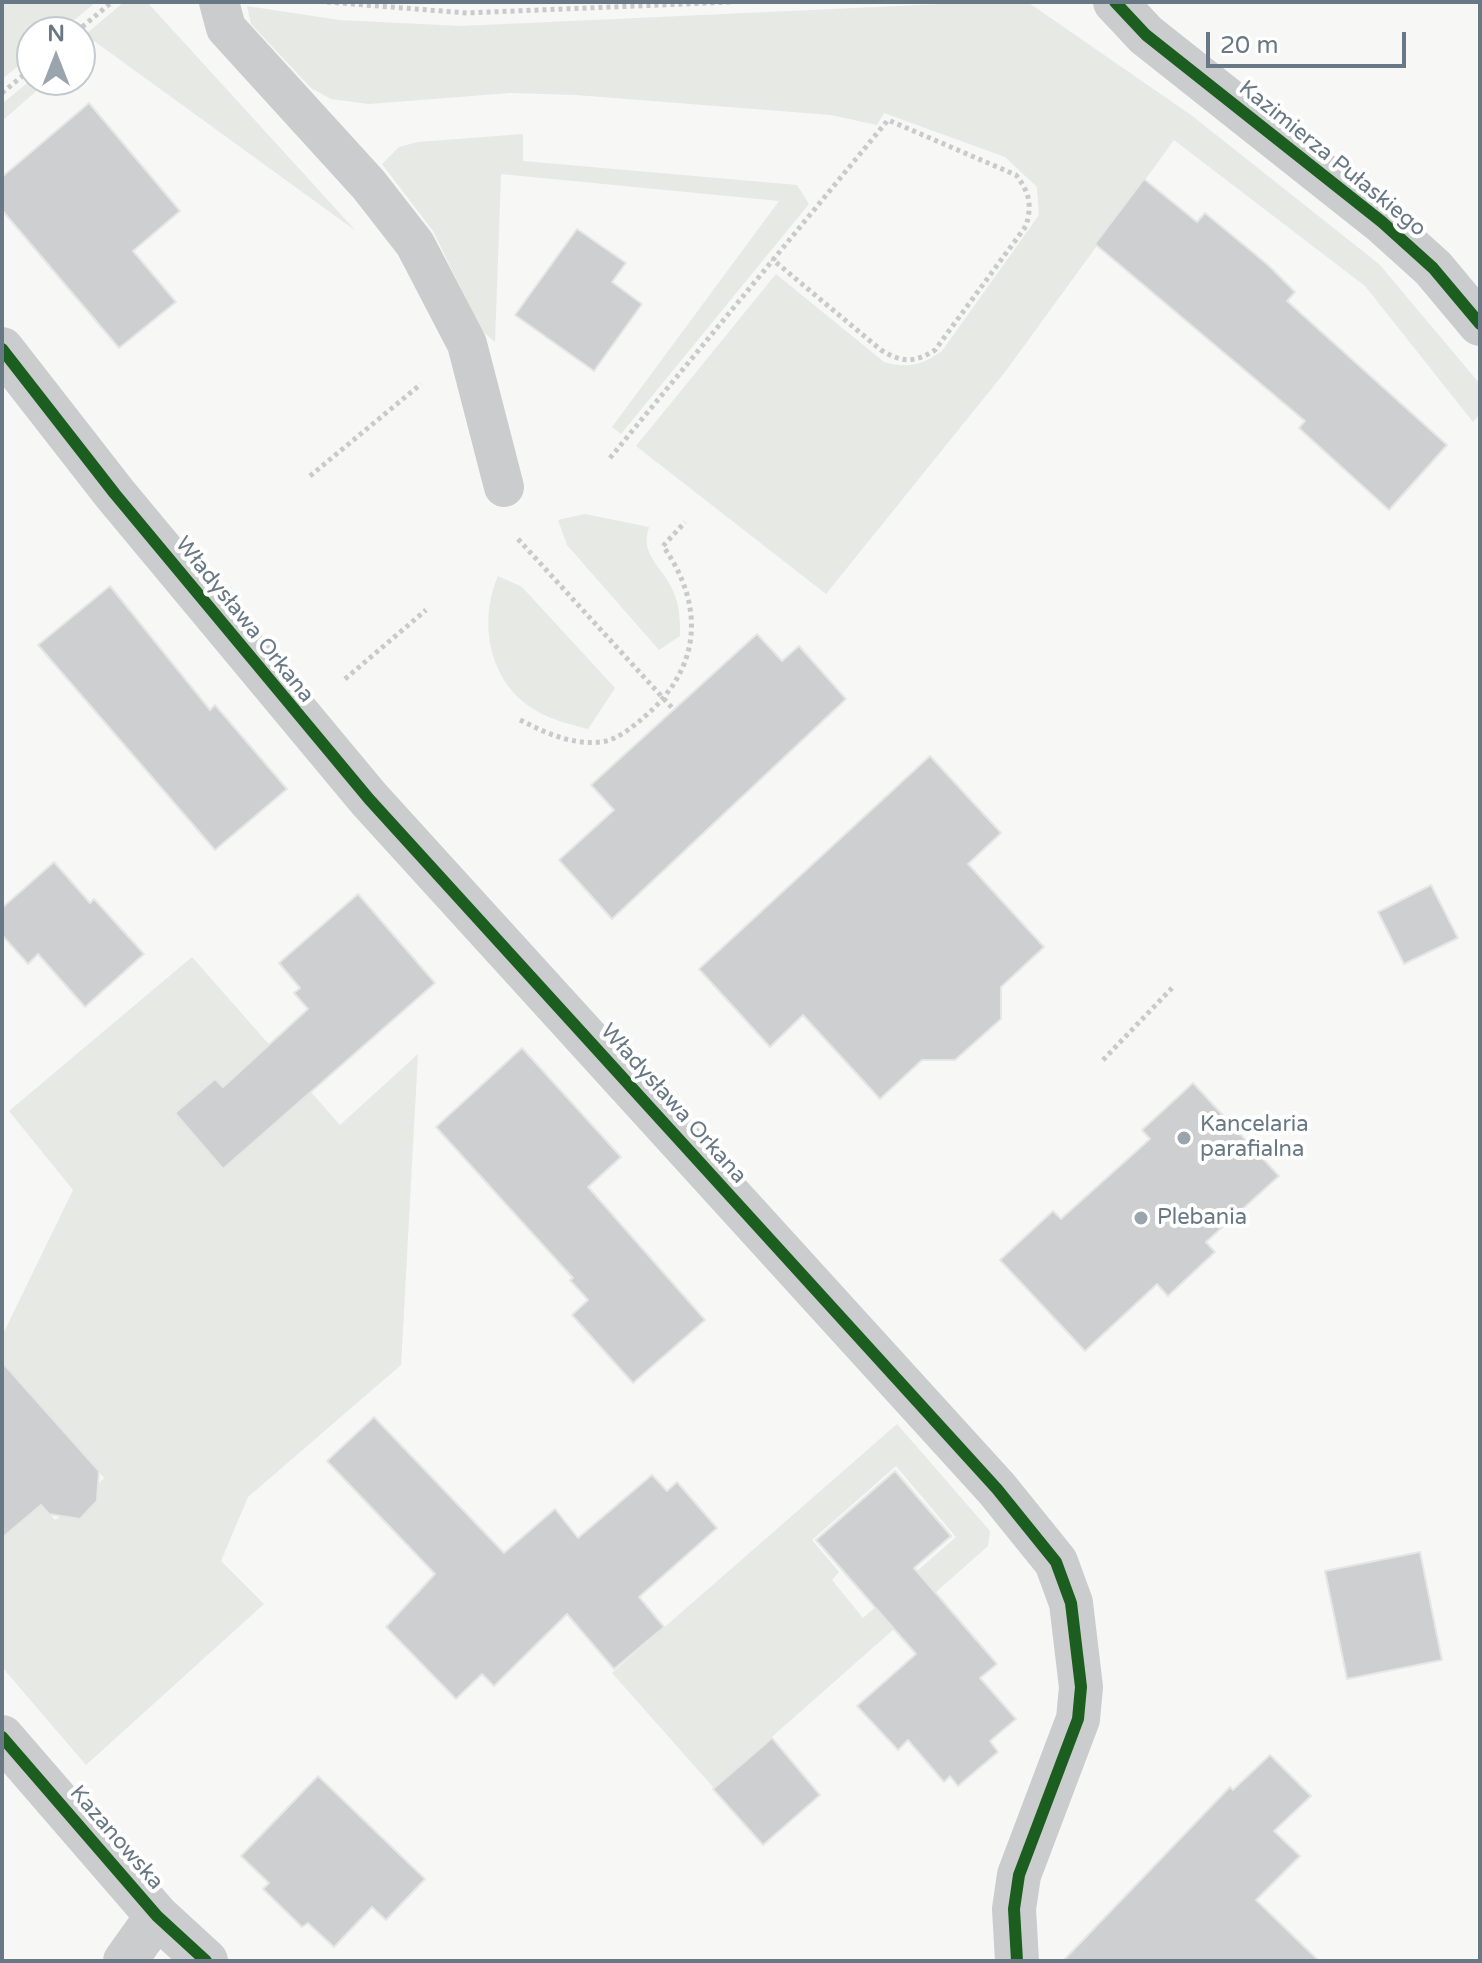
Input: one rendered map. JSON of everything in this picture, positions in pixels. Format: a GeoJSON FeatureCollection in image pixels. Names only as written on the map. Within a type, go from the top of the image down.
{"type":"FeatureCollection","features":[{"type":"Feature","properties":{"kind":"street","name":"Kazimierza Pułaskiego"},"geometry":{"type":"LineString","coordinates":[[1115,2],[1146,35],[1382,222],[1433,268],[1480,324]]}},
{"type":"Feature","properties":{"kind":"street","name":"Władysława Orkana"},"geometry":{"type":"LineString","coordinates":[[2,349],[299,719],[997,1489],[1056,1562],[1071,1603],[1081,1691],[1078,1719],[1019,1875],[1014,1909],[1017,1961]]}},
{"type":"Feature","properties":{"kind":"street","name":"Kazanowska"},"geometry":{"type":"LineString","coordinates":[[2,1737],[157,1916],[206,1961]]}},
{"type":"Feature","properties":{"kind":"street"},"geometry":{"type":"LineString","coordinates":[[125,1961],[157,1916]]}},
{"type":"Feature","properties":{"kind":"lane"},"geometry":{"type":"LineString","coordinates":[[219,2],[226,28],[369,185],[415,244],[467,344],[504,487]]}},
{"type":"Feature","properties":{"kind":"path"},"geometry":{"type":"LineString","coordinates":[[95,16],[112,2]]}},
{"type":"Feature","properties":{"kind":"path"},"geometry":{"type":"LineString","coordinates":[[327,2],[467,13],[732,2]]}},
{"type":"Feature","properties":{"kind":"path"},"geometry":{"type":"LineString","coordinates":[[610,458],[772,259],[888,120],[1016,175],[1027,189],[1031,208],[1026,226],[935,350],[916,362],[898,360],[881,350],[772,259]]}},
{"type":"Feature","properties":{"kind":"path"},"geometry":{"type":"LineString","coordinates":[[310,476],[428,378]]}},
{"type":"Feature","properties":{"kind":"path"},"geometry":{"type":"LineString","coordinates":[[520,720],[569,741],[603,742],[627,732],[665,700],[690,651],[692,604],[682,574],[663,546],[685,522]]}},
{"type":"Feature","properties":{"kind":"path"},"geometry":{"type":"LineString","coordinates":[[518,540],[674,710]]}},
{"type":"Feature","properties":{"kind":"path"},"geometry":{"type":"LineString","coordinates":[[387,643],[426,610]]}},
{"type":"Feature","properties":{"kind":"path"},"geometry":{"type":"LineString","coordinates":[[1103,1060],[1172,988]]}},
{"type":"Feature","properties":{"kind":"shaded area"},"geometry":{"type":"Polygon","coordinates":[[[2,2],[96,2],[79,16],[16,16],[16,68],[2,79],[2,2]]]}},
{"type":"Feature","properties":{"kind":"shaded area"},"geometry":{"type":"Polygon","coordinates":[[[124,2],[147,2],[356,231],[96,42],[96,26],[124,2]]]}},
{"type":"Feature","properties":{"kind":"shaded area"},"geometry":{"type":"Polygon","coordinates":[[[986,2],[1029,3],[1191,115],[1379,264],[1480,384],[1480,414],[1473,422],[1365,286],[1174,140],[1005,372],[826,594],[636,446],[776,274],[884,362],[908,365],[935,356],[942,351],[1039,215],[1037,187],[1005,157],[884,113],[877,125],[831,115],[576,95],[510,93],[369,104],[331,99],[311,88],[251,24],[247,6],[339,20],[462,26],[986,2]]]}},
{"type":"Feature","properties":{"kind":"shaded area"},"geometry":{"type":"Polygon","coordinates":[[[16,92],[16,96],[31,96],[2,121],[2,104],[16,92]]]}},
{"type":"Feature","properties":{"kind":"shaded area"},"geometry":{"type":"Polygon","coordinates":[[[523,134],[523,161],[797,185],[809,204],[621,434],[612,427],[779,201],[501,174],[495,342],[481,330],[433,231],[382,164],[399,147],[418,142],[523,134]]]}},
{"type":"Feature","properties":{"kind":"shaded area"},"geometry":{"type":"Polygon","coordinates":[[[585,514],[649,527],[647,546],[669,582],[680,619],[680,636],[659,650],[567,545],[558,520],[585,514]]]}},
{"type":"Feature","properties":{"kind":"shaded area"},"geometry":{"type":"Polygon","coordinates":[[[498,576],[522,587],[615,688],[588,729],[535,710],[507,684],[498,668],[489,631],[492,594],[498,576]]]}},
{"type":"Feature","properties":{"kind":"shaded area"},"geometry":{"type":"Polygon","coordinates":[[[192,957],[340,1125],[418,1054],[401,1365],[248,1497],[221,1561],[264,1604],[86,1765],[2,1667],[2,1538],[41,1505],[55,1520],[61,1516],[80,1519],[97,1501],[98,1484],[104,1478],[13,1374],[2,1383],[2,1336],[73,1190],[9,1111],[192,957]]]}},
{"type":"Feature","properties":{"kind":"shaded area"},"geometry":{"type":"Polygon","coordinates":[[[897,1424],[990,1531],[988,1546],[714,1788],[612,1673],[897,1424]],[[896,1466],[812,1540],[839,1572],[832,1580],[863,1618],[956,1537],[896,1466]]]}},
{"type":"Feature","properties":{"kind":"building"},"geometry":{"type":"Polygon","coordinates":[[[89,103],[180,211],[133,251],[176,302],[119,348],[2,210],[2,177],[89,103]]]}},
{"type":"Feature","properties":{"kind":"building"},"geometry":{"type":"Polygon","coordinates":[[[1144,179],[1197,222],[1205,213],[1268,265],[1295,292],[1287,301],[1447,445],[1389,510],[1299,428],[1305,421],[1095,244],[1144,179]]]}},
{"type":"Feature","properties":{"kind":"building"},"geometry":{"type":"Polygon","coordinates":[[[577,229],[626,263],[612,282],[642,304],[594,371],[515,315],[577,229]]]}},
{"type":"Feature","properties":{"kind":"building"},"geometry":{"type":"Polygon","coordinates":[[[110,586],[210,710],[215,705],[287,789],[215,850],[38,645],[110,586]]]}},
{"type":"Feature","properties":{"kind":"building"},"geometry":{"type":"Polygon","coordinates":[[[757,634],[782,661],[799,646],[846,699],[612,919],[559,860],[614,810],[591,785],[757,634]]]}},
{"type":"Feature","properties":{"kind":"building"},"geometry":{"type":"Polygon","coordinates":[[[930,756],[1001,833],[968,864],[1044,947],[1001,987],[1001,1019],[955,1060],[922,1060],[880,1099],[803,1015],[770,1047],[699,969],[930,756]]]}},
{"type":"Feature","properties":{"kind":"building"},"geometry":{"type":"Polygon","coordinates":[[[54,862],[90,903],[94,899],[144,954],[85,1007],[38,954],[28,964],[2,935],[2,908],[54,862]]]}},
{"type":"Feature","properties":{"kind":"building"},"geometry":{"type":"Polygon","coordinates":[[[1431,885],[1458,938],[1404,964],[1378,912],[1431,885]]]}},
{"type":"Feature","properties":{"kind":"building"},"geometry":{"type":"Polygon","coordinates":[[[358,894],[435,983],[223,1169],[175,1113],[215,1079],[223,1087],[308,1009],[294,993],[300,988],[279,963],[358,894]]]}},
{"type":"Feature","properties":{"kind":"building"},"geometry":{"type":"Polygon","coordinates":[[[522,1048],[621,1157],[588,1187],[705,1320],[633,1383],[572,1315],[588,1300],[570,1280],[573,1278],[436,1127],[522,1048]]]}},
{"type":"Feature","properties":{"kind":"building","name":"Plebania"},"geometry":{"type":"Polygon","coordinates":[[[1193,1083],[1279,1176],[1206,1242],[1215,1252],[1168,1296],[1157,1284],[1085,1351],[1000,1260],[1053,1211],[1061,1219],[1150,1139],[1142,1130],[1193,1083]]]}},
{"type":"Feature","properties":{"kind":"building"},"geometry":{"type":"Polygon","coordinates":[[[2,1362],[99,1471],[97,1501],[80,1519],[49,1514],[41,1505],[2,1538],[2,1362]]]}},
{"type":"Feature","properties":{"kind":"building"},"geometry":{"type":"Polygon","coordinates":[[[374,1417],[504,1553],[555,1509],[578,1538],[652,1475],[667,1491],[677,1482],[717,1528],[639,1597],[664,1627],[614,1669],[567,1614],[494,1686],[482,1674],[456,1699],[386,1627],[435,1574],[327,1461],[374,1417]]]}},
{"type":"Feature","properties":{"kind":"building"},"geometry":{"type":"Polygon","coordinates":[[[895,1471],[951,1536],[914,1568],[997,1664],[980,1678],[1016,1719],[990,1741],[998,1752],[958,1786],[950,1776],[944,1782],[908,1740],[898,1750],[857,1706],[916,1654],[816,1540],[895,1471]]]}},
{"type":"Feature","properties":{"kind":"building"},"geometry":{"type":"Polygon","coordinates":[[[1420,1552],[1442,1660],[1347,1679],[1325,1571],[1420,1552]]]}},
{"type":"Feature","properties":{"kind":"building"},"geometry":{"type":"Polygon","coordinates":[[[772,1738],[820,1795],[763,1845],[713,1789],[772,1738]]]}},
{"type":"Feature","properties":{"kind":"building"},"geometry":{"type":"Polygon","coordinates":[[[1270,1755],[1311,1796],[1274,1831],[1300,1856],[1256,1900],[1319,1961],[1063,1961],[1230,1787],[1233,1790],[1270,1755]]]}},
{"type":"Feature","properties":{"kind":"building"},"geometry":{"type":"Polygon","coordinates":[[[318,1776],[425,1879],[386,1920],[372,1907],[334,1947],[308,1923],[302,1927],[263,1889],[269,1883],[241,1856],[318,1776]]]}},
{"type":"Feature","properties":{"kind":"cycle path"},"geometry":{"type":"LineString","coordinates":[[1115,2],[1146,35],[1382,222],[1433,268],[1480,324]]}},
{"type":"Feature","properties":{"kind":"cycle path"},"geometry":{"type":"LineString","coordinates":[[2,349],[115,494],[369,799],[997,1489],[1056,1562],[1071,1603],[1081,1687],[1078,1719],[1019,1875],[1014,1909],[1017,1961]]}},
{"type":"Feature","properties":{"kind":"cycle path"},"geometry":{"type":"LineString","coordinates":[[2,1737],[157,1916],[206,1961]]}},
{"type":"Feature","properties":{"kind":"place","name":"Kancelaria parafialna"},"geometry":{"type":"Point","coordinates":[1184,1138]}},
{"type":"Feature","properties":{"kind":"place","name":"Plebania"},"geometry":{"type":"Point","coordinates":[1141,1218]}}]}
